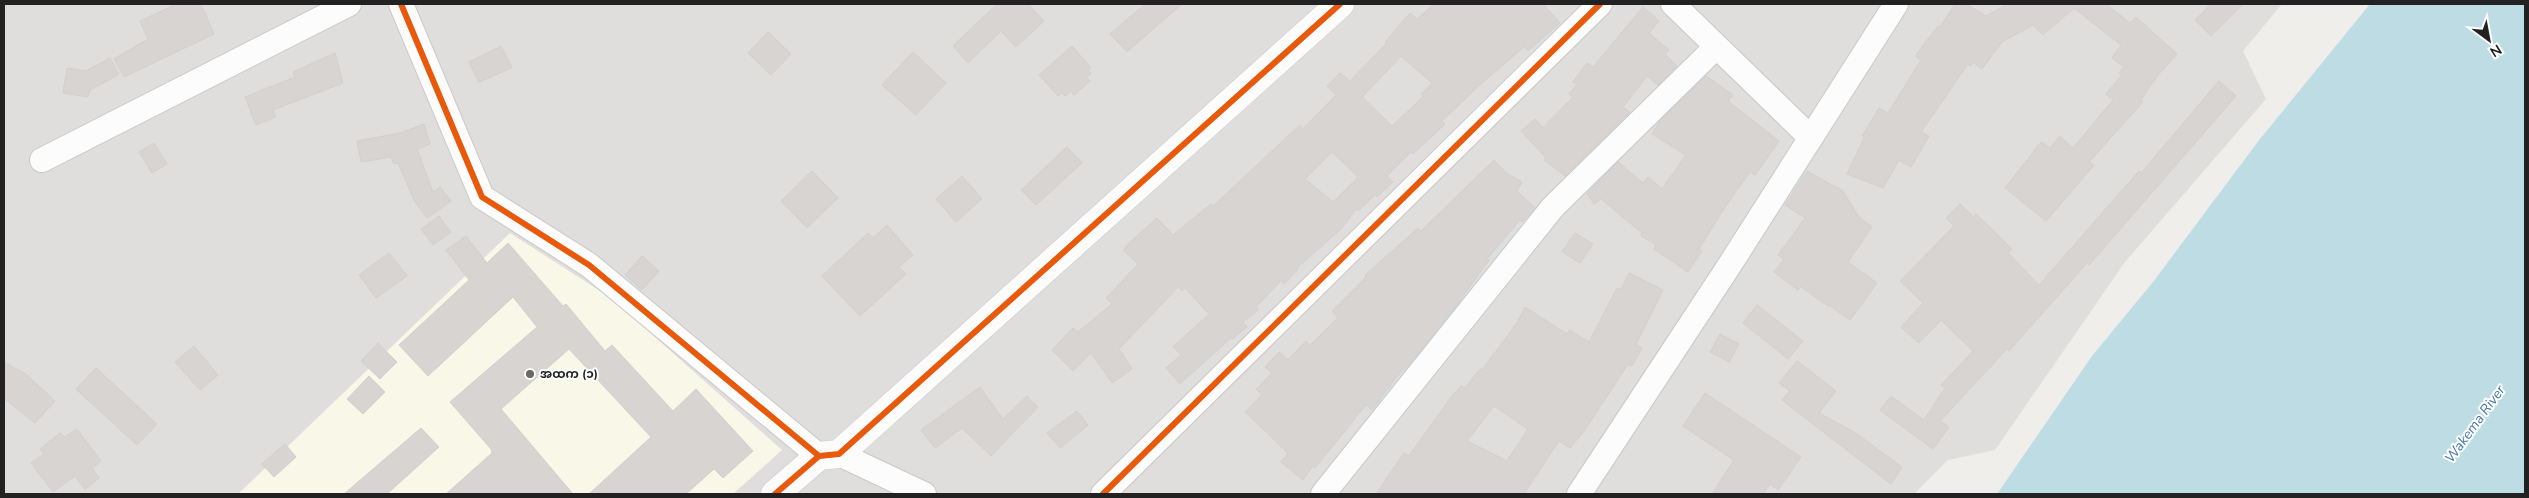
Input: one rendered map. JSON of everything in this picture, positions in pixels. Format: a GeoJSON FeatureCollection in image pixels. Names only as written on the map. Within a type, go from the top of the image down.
{"type":"FeatureCollection","features":[{"type":"Feature","properties":{"kind":"street"},"geometry":{"type":"LineString","coordinates":[[42,160],[349,4]]}},
{"type":"Feature","properties":{"kind":"street"},"geometry":{"type":"LineString","coordinates":[[401,4],[482,197],[589,266],[829,455],[924,494]]}},
{"type":"Feature","properties":{"kind":"street"},"geometry":{"type":"LineString","coordinates":[[775,494],[829,455],[1340,4]]}},
{"type":"Feature","properties":{"kind":"street"},"geometry":{"type":"LineString","coordinates":[[1103,494],[1600,4]]}},
{"type":"Feature","properties":{"kind":"street"},"geometry":{"type":"LineString","coordinates":[[1673,4],[1810,137]]}},
{"type":"Feature","properties":{"kind":"street"},"geometry":{"type":"LineString","coordinates":[[1579,494],[1729,266],[1896,4]]}},
{"type":"Feature","properties":{"kind":"street"},"geometry":{"type":"LineString","coordinates":[[1324,494],[1552,207],[1716,47]]}},
{"type":"Feature","properties":{"kind":"shaded area"},"geometry":{"type":"Polygon","coordinates":[[[4,4],[2282,4],[2243,51],[2266,99],[2125,262],[1995,450],[1948,460],[1914,494],[4,494],[4,4]]]}},
{"type":"Feature","properties":{"kind":"shaded area","name":"အထက (၁)"},"geometry":{"type":"Polygon","coordinates":[[[510,233],[611,298],[782,450],[733,494],[238,494],[510,233]]]}},
{"type":"Feature","properties":{"kind":"water","name":"Wakema River"},"geometry":{"type":"Polygon","coordinates":[[[2370,4],[2525,4],[2525,494],[1997,494],[2092,356],[2153,282],[2260,139],[2370,4]]]}},
{"type":"Feature","properties":{"kind":"building"},"geometry":{"type":"Polygon","coordinates":[[[177,4],[201,4],[214,34],[124,77],[114,59],[148,39],[140,21],[177,4]]]}},
{"type":"Feature","properties":{"kind":"building"},"geometry":{"type":"Polygon","coordinates":[[[997,4],[1028,4],[1044,21],[1016,47],[1001,31],[968,63],[953,46],[997,4]]]}},
{"type":"Feature","properties":{"kind":"building"},"geometry":{"type":"Polygon","coordinates":[[[1145,4],[1182,4],[1127,52],[1110,34],[1145,4]]]}},
{"type":"Feature","properties":{"kind":"building"},"geometry":{"type":"Polygon","coordinates":[[[1434,4],[1543,4],[1560,23],[1528,51],[1524,47],[1483,82],[1442,121],[1445,124],[1413,154],[1411,152],[1387,176],[1393,182],[1358,211],[1356,209],[1341,229],[1297,268],[1284,284],[1281,281],[1256,307],[1258,310],[1243,322],[1247,327],[1231,338],[1180,384],[1166,368],[1181,355],[1173,347],[1209,314],[1185,288],[1182,291],[1178,287],[1119,349],[1132,369],[1112,383],[1091,353],[1073,371],[1052,350],[1073,328],[1078,332],[1112,304],[1106,298],[1138,264],[1123,250],[1130,242],[1157,218],[1173,235],[1211,204],[1213,206],[1300,125],[1303,129],[1336,95],[1327,86],[1340,73],[1350,81],[1387,43],[1385,42],[1410,13],[1417,19],[1434,4]],[[1401,56],[1362,97],[1392,126],[1424,96],[1421,94],[1432,83],[1401,56]],[[1332,152],[1305,179],[1333,202],[1358,177],[1332,152]]]}},
{"type":"Feature","properties":{"kind":"building"},"geometry":{"type":"Polygon","coordinates":[[[1955,4],[1966,4],[1986,16],[2008,4],[2106,4],[2130,23],[2136,17],[2177,54],[2158,75],[2141,100],[2143,102],[2089,162],[2094,165],[2046,221],[2005,188],[2041,142],[2050,148],[2060,136],[2073,148],[2113,100],[2106,94],[2122,75],[2119,73],[2124,67],[2112,58],[2121,45],[2074,8],[2043,35],[2033,25],[2002,42],[1982,69],[1973,62],[1970,66],[1968,64],[1921,132],[1929,136],[1911,167],[1899,160],[1883,188],[1847,174],[1864,138],[1862,136],[1879,108],[1888,113],[1921,60],[1915,56],[1938,26],[1940,27],[1955,4]]]}},
{"type":"Feature","properties":{"kind":"building"},"geometry":{"type":"Polygon","coordinates":[[[2211,4],[2243,4],[2211,36],[2195,20],[2211,4]]]}},
{"type":"Feature","properties":{"kind":"building"},"geometry":{"type":"Polygon","coordinates":[[[1643,7],[1659,21],[1649,33],[1669,50],[1665,54],[1677,66],[1658,85],[1647,76],[1623,107],[1630,112],[1565,176],[1544,160],[1546,158],[1521,131],[1535,119],[1543,128],[1573,97],[1569,94],[1577,84],[1573,82],[1587,63],[1593,67],[1643,7]]]}},
{"type":"Feature","properties":{"kind":"building"},"geometry":{"type":"Polygon","coordinates":[[[768,32],[791,54],[771,75],[748,53],[768,32]]]}},
{"type":"Feature","properties":{"kind":"building"},"geometry":{"type":"Polygon","coordinates":[[[501,46],[512,68],[479,82],[469,62],[501,46]]]}},
{"type":"Feature","properties":{"kind":"building"},"geometry":{"type":"Polygon","coordinates":[[[1072,46],[1091,68],[1088,70],[1091,73],[1087,77],[1090,81],[1074,95],[1071,91],[1065,96],[1062,93],[1058,96],[1039,75],[1072,46]]]}},
{"type":"Feature","properties":{"kind":"building"},"geometry":{"type":"Polygon","coordinates":[[[913,52],[946,83],[916,115],[882,85],[913,52]]]}},
{"type":"Feature","properties":{"kind":"building"},"geometry":{"type":"Polygon","coordinates":[[[335,53],[343,83],[273,110],[276,117],[256,125],[245,97],[295,77],[293,72],[335,53]]]}},
{"type":"Feature","properties":{"kind":"building"},"geometry":{"type":"Polygon","coordinates":[[[110,58],[119,74],[89,91],[88,97],[63,93],[67,68],[86,71],[110,58]]]}},
{"type":"Feature","properties":{"kind":"building"},"geometry":{"type":"Polygon","coordinates":[[[1706,76],[1733,95],[1728,101],[1779,141],[1755,175],[1750,172],[1725,207],[1699,249],[1702,251],[1688,272],[1654,249],[1656,245],[1641,236],[1642,233],[1601,199],[1594,204],[1587,193],[1618,162],[1643,183],[1648,177],[1662,189],[1686,155],[1652,134],[1660,121],[1706,76]]]}},
{"type":"Feature","properties":{"kind":"building"},"geometry":{"type":"Polygon","coordinates":[[[2219,81],[2236,96],[2089,265],[2087,263],[2009,351],[2007,349],[1940,421],[1949,427],[1933,449],[1880,410],[1891,396],[1924,420],[1945,388],[1941,385],[1973,351],[1941,320],[1919,343],[1901,327],[1923,303],[1900,281],[1954,226],[1946,218],[1960,204],[1974,217],[1976,214],[2012,249],[2008,253],[2039,285],[2139,171],[2141,173],[2219,81]]]}},
{"type":"Feature","properties":{"kind":"building"},"geometry":{"type":"Polygon","coordinates":[[[424,124],[430,144],[417,149],[433,192],[440,187],[451,201],[427,218],[415,202],[398,163],[394,164],[391,157],[361,162],[357,141],[400,133],[424,124]]]}},
{"type":"Feature","properties":{"kind":"building"},"geometry":{"type":"Polygon","coordinates":[[[154,143],[167,164],[152,173],[139,152],[154,143]]]}},
{"type":"Feature","properties":{"kind":"building"},"geometry":{"type":"Polygon","coordinates":[[[1067,147],[1082,163],[1036,205],[1021,190],[1067,147]]]}},
{"type":"Feature","properties":{"kind":"building"},"geometry":{"type":"Polygon","coordinates":[[[1494,160],[1506,173],[1522,182],[1517,191],[1535,208],[1522,222],[1520,220],[1487,259],[1489,260],[1456,306],[1407,367],[1399,374],[1372,410],[1366,405],[1303,480],[1281,462],[1288,453],[1245,412],[1262,395],[1256,389],[1272,373],[1265,367],[1279,352],[1288,360],[1306,341],[1310,345],[1338,318],[1332,311],[1366,277],[1365,275],[1418,228],[1421,231],[1494,160]]]}},
{"type":"Feature","properties":{"kind":"building"},"geometry":{"type":"Polygon","coordinates":[[[812,171],[838,198],[807,228],[781,201],[812,171]]]}},
{"type":"Feature","properties":{"kind":"building"},"geometry":{"type":"Polygon","coordinates":[[[1807,171],[1843,191],[1859,217],[1872,227],[1848,262],[1877,283],[1850,320],[1801,287],[1798,290],[1774,272],[1784,259],[1778,255],[1805,218],[1785,205],[1807,171]]]}},
{"type":"Feature","properties":{"kind":"building"},"geometry":{"type":"Polygon","coordinates":[[[962,176],[982,199],[956,222],[936,199],[962,176]]]}},
{"type":"Feature","properties":{"kind":"building"},"geometry":{"type":"Polygon","coordinates":[[[439,216],[451,232],[433,245],[421,229],[439,216]]]}},
{"type":"Feature","properties":{"kind":"building"},"geometry":{"type":"Polygon","coordinates":[[[887,225],[913,255],[899,267],[906,274],[860,316],[822,276],[868,233],[873,238],[887,225]]]}},
{"type":"Feature","properties":{"kind":"building"},"geometry":{"type":"Polygon","coordinates":[[[1575,233],[1593,244],[1580,263],[1562,252],[1575,233]]]}},
{"type":"Feature","properties":{"kind":"building"},"geometry":{"type":"Polygon","coordinates":[[[466,236],[487,263],[508,243],[563,306],[566,304],[605,351],[612,345],[673,411],[696,389],[753,451],[723,478],[714,469],[686,494],[589,494],[651,437],[569,349],[501,409],[573,494],[446,494],[492,453],[491,449],[450,402],[537,327],[513,297],[428,376],[399,345],[469,280],[446,250],[466,236]]]}},
{"type":"Feature","properties":{"kind":"building"},"geometry":{"type":"Polygon","coordinates":[[[389,253],[407,276],[376,298],[359,275],[389,253]]]}},
{"type":"Feature","properties":{"kind":"building"},"geometry":{"type":"Polygon","coordinates":[[[642,256],[659,271],[642,290],[625,275],[642,256]]]}},
{"type":"Feature","properties":{"kind":"building"},"geometry":{"type":"Polygon","coordinates":[[[1629,273],[1663,290],[1636,344],[1642,348],[1632,366],[1628,364],[1585,430],[1570,448],[1559,441],[1524,494],[1376,494],[1404,453],[1409,456],[1451,397],[1461,386],[1465,388],[1480,369],[1482,370],[1517,323],[1525,307],[1567,334],[1570,330],[1589,342],[1617,288],[1621,290],[1629,273]],[[1494,406],[1467,441],[1507,461],[1528,429],[1494,406]]]}},
{"type":"Feature","properties":{"kind":"building"},"geometry":{"type":"Polygon","coordinates":[[[1757,305],[1803,341],[1788,359],[1743,323],[1757,305]]]}},
{"type":"Feature","properties":{"kind":"building"},"geometry":{"type":"Polygon","coordinates":[[[1720,334],[1739,344],[1729,362],[1710,352],[1720,334]]]}},
{"type":"Feature","properties":{"kind":"building"},"geometry":{"type":"Polygon","coordinates":[[[378,343],[397,362],[380,379],[361,361],[378,343]]]}},
{"type":"Feature","properties":{"kind":"building"},"geometry":{"type":"Polygon","coordinates":[[[194,346],[218,375],[200,390],[175,362],[194,346]]]}},
{"type":"Feature","properties":{"kind":"building"},"geometry":{"type":"Polygon","coordinates":[[[1797,361],[1836,391],[1819,413],[1854,432],[1902,467],[1891,484],[1782,400],[1790,391],[1779,383],[1797,361]]]}},
{"type":"Feature","properties":{"kind":"building"},"geometry":{"type":"Polygon","coordinates":[[[4,362],[27,375],[55,401],[35,423],[4,398],[4,362]]]}},
{"type":"Feature","properties":{"kind":"building"},"geometry":{"type":"Polygon","coordinates":[[[96,368],[157,424],[137,445],[76,389],[96,368]]]}},
{"type":"Feature","properties":{"kind":"building"},"geometry":{"type":"Polygon","coordinates":[[[369,376],[385,392],[363,414],[347,399],[369,376]]]}},
{"type":"Feature","properties":{"kind":"building"},"geometry":{"type":"Polygon","coordinates":[[[980,387],[1003,419],[1027,396],[1038,407],[991,456],[962,428],[935,448],[921,430],[980,387]]]}},
{"type":"Feature","properties":{"kind":"building"},"geometry":{"type":"Polygon","coordinates":[[[1705,393],[1801,457],[1778,490],[1770,484],[1763,494],[1712,494],[1734,460],[1683,426],[1705,393]]]}},
{"type":"Feature","properties":{"kind":"building"},"geometry":{"type":"Polygon","coordinates":[[[1077,411],[1088,425],[1060,448],[1047,433],[1077,411]]]}},
{"type":"Feature","properties":{"kind":"building"},"geometry":{"type":"Polygon","coordinates":[[[421,428],[439,447],[387,494],[344,494],[421,428]]]}},
{"type":"Feature","properties":{"kind":"building"},"geometry":{"type":"Polygon","coordinates":[[[77,429],[101,461],[92,468],[99,478],[85,489],[75,476],[53,492],[31,463],[44,454],[40,449],[60,433],[65,437],[77,429]]]}},
{"type":"Feature","properties":{"kind":"building"},"geometry":{"type":"Polygon","coordinates":[[[285,444],[296,457],[274,477],[262,464],[285,444]]]}},
{"type":"Feature","properties":{"kind":"cycle path"},"geometry":{"type":"LineString","coordinates":[[401,4],[482,197],[589,265],[819,456]]}},
{"type":"Feature","properties":{"kind":"cycle path"},"geometry":{"type":"LineString","coordinates":[[775,494],[819,456],[839,454],[1340,4]]}},
{"type":"Feature","properties":{"kind":"cycle path"},"geometry":{"type":"LineString","coordinates":[[1103,494],[1600,4]]}},
{"type":"Feature","properties":{"kind":"place","name":"အထက (၁)"},"geometry":{"type":"Point","coordinates":[530,374]}}]}
